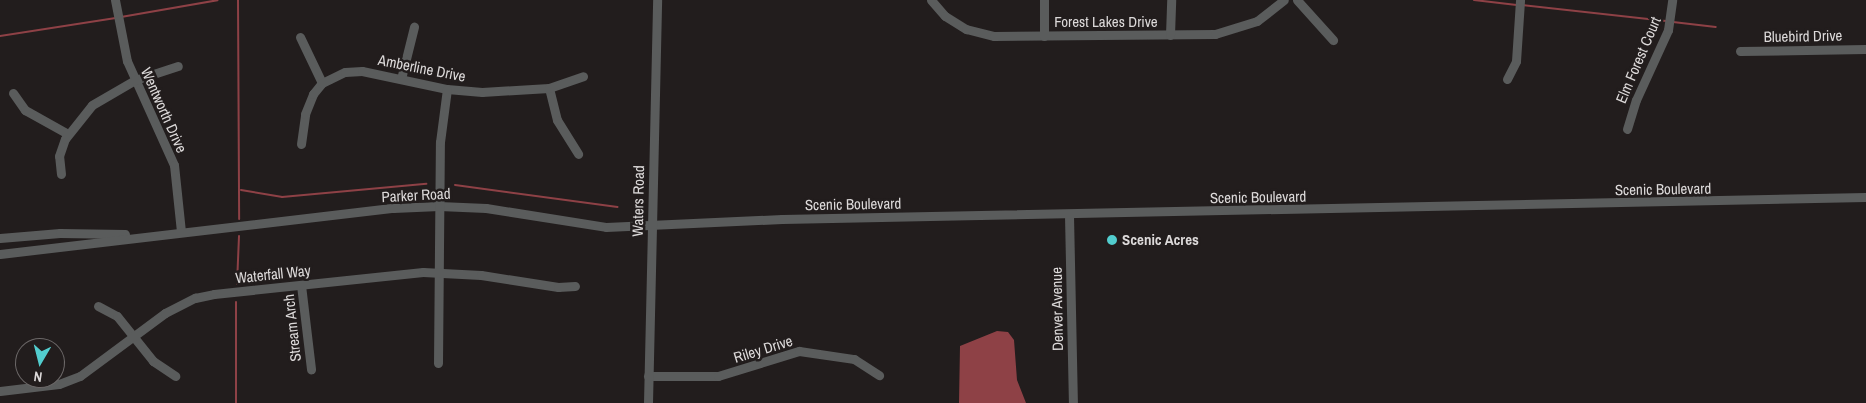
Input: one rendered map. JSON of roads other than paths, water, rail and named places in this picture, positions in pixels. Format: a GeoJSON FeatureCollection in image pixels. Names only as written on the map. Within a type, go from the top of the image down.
{"type":"FeatureCollection","features":[{"type":"Feature","properties":{"kind":"street","name":"Wentworth Drive"},"geometry":{"type":"LineString","coordinates":[[115,0],[125,53],[135,80],[170,154],[179,196],[181,232]]}},
{"type":"Feature","properties":{"kind":"street","name":"Waters Road"},"geometry":{"type":"LineString","coordinates":[[648,403],[657,0]]}},
{"type":"Feature","properties":{"kind":"street","name":"Forest Lakes Drive"},"geometry":{"type":"LineString","coordinates":[[931,0],[945,16],[976,33],[994,36],[1170,35],[1228,32],[1257,21],[1284,0]]}},
{"type":"Feature","properties":{"kind":"street"},"geometry":{"type":"LineString","coordinates":[[1044,0],[1044,36]]}},
{"type":"Feature","properties":{"kind":"street"},"geometry":{"type":"LineString","coordinates":[[1170,35],[1171,0]]}},
{"type":"Feature","properties":{"kind":"street"},"geometry":{"type":"LineString","coordinates":[[1297,0],[1333,40]]}},
{"type":"Feature","properties":{"kind":"street"},"geometry":{"type":"LineString","coordinates":[[1507,79],[1517,55],[1520,0]]}},
{"type":"Feature","properties":{"kind":"street","name":"Elm Forest Court"},"geometry":{"type":"LineString","coordinates":[[1627,129],[1636,100],[1668,30],[1672,0]]}},
{"type":"Feature","properties":{"kind":"street"},"geometry":{"type":"LineString","coordinates":[[401,79],[414,27]]}},
{"type":"Feature","properties":{"kind":"street"},"geometry":{"type":"LineString","coordinates":[[300,37],[322,83],[308,103],[301,144]]}},
{"type":"Feature","properties":{"kind":"street","name":"Bluebird Drive"},"geometry":{"type":"LineString","coordinates":[[1740,52],[1866,49]]}},
{"type":"Feature","properties":{"kind":"street"},"geometry":{"type":"LineString","coordinates":[[60,174],[59,156],[68,134],[92,105],[135,80],[178,66]]}},
{"type":"Feature","properties":{"kind":"street","name":"Amberline Drive"},"geometry":{"type":"LineString","coordinates":[[322,83],[353,71],[401,79],[447,90],[482,92],[549,88],[583,76]]}},
{"type":"Feature","properties":{"kind":"street"},"geometry":{"type":"LineString","coordinates":[[549,88],[557,120],[578,154]]}},
{"type":"Feature","properties":{"kind":"street"},"geometry":{"type":"LineString","coordinates":[[438,363],[440,142],[447,90]]}},
{"type":"Feature","properties":{"kind":"street"},"geometry":{"type":"LineString","coordinates":[[13,93],[25,110],[68,134]]}},
{"type":"Feature","properties":{"kind":"street","name":"Scenic Boulevard"},"geometry":{"type":"LineString","coordinates":[[652,226],[666,223],[1866,197]]}},
{"type":"Feature","properties":{"kind":"street","name":"Parker Road"},"geometry":{"type":"LineString","coordinates":[[0,254],[181,232],[439,206],[486,208],[590,225],[652,226]]}},
{"type":"Feature","properties":{"kind":"street","name":"Denver Avenue"},"geometry":{"type":"LineString","coordinates":[[1069,214],[1073,403]]}},
{"type":"Feature","properties":{"kind":"street","name":"Parker Road"},"geometry":{"type":"LineString","coordinates":[[0,238],[60,233],[181,232]]}},
{"type":"Feature","properties":{"kind":"street","name":"Waterfall Way"},"geometry":{"type":"LineString","coordinates":[[0,391],[59,384],[80,376],[164,313],[195,298],[385,274],[438,272],[481,275],[558,288],[575,286]]}},
{"type":"Feature","properties":{"kind":"street","name":"Stream Arch"},"geometry":{"type":"LineString","coordinates":[[301,285],[310,368]]}},
{"type":"Feature","properties":{"kind":"street"},"geometry":{"type":"LineString","coordinates":[[98,306],[117,316],[153,361],[175,376]]}},
{"type":"Feature","properties":{"kind":"street","name":"Riley Drive"},"geometry":{"type":"LineString","coordinates":[[648,376],[718,376],[799,351],[854,359],[879,375]]}},
{"type":"Feature","properties":{"kind":"waterway"},"geometry":{"type":"LineString","coordinates":[[121,17],[218,0]]}},
{"type":"Feature","properties":{"kind":"waterway"},"geometry":{"type":"LineString","coordinates":[[238,0],[239,219]]}},
{"type":"Feature","properties":{"kind":"waterway"},"geometry":{"type":"LineString","coordinates":[[1474,0],[1517,5]]}},
{"type":"Feature","properties":{"kind":"waterway"},"geometry":{"type":"LineString","coordinates":[[1522,5],[1666,21]]}},
{"type":"Feature","properties":{"kind":"waterway"},"geometry":{"type":"LineString","coordinates":[[0,36],[116,18]]}},
{"type":"Feature","properties":{"kind":"waterway"},"geometry":{"type":"LineString","coordinates":[[1673,22],[1716,27]]}},
{"type":"Feature","properties":{"kind":"waterway"},"geometry":{"type":"LineString","coordinates":[[241,190],[282,197],[426,184]]}},
{"type":"Feature","properties":{"kind":"waterway"},"geometry":{"type":"LineString","coordinates":[[455,185],[618,207]]}},
{"type":"Feature","properties":{"kind":"waterway"},"geometry":{"type":"LineString","coordinates":[[237,284],[239,236]]}},
{"type":"Feature","properties":{"kind":"waterway"},"geometry":{"type":"LineString","coordinates":[[236,302],[236,403]]}},
{"type":"Feature","properties":{"kind":"place","name":"Scenic Acres"},"geometry":{"type":"Point","coordinates":[1112,240]}}]}
